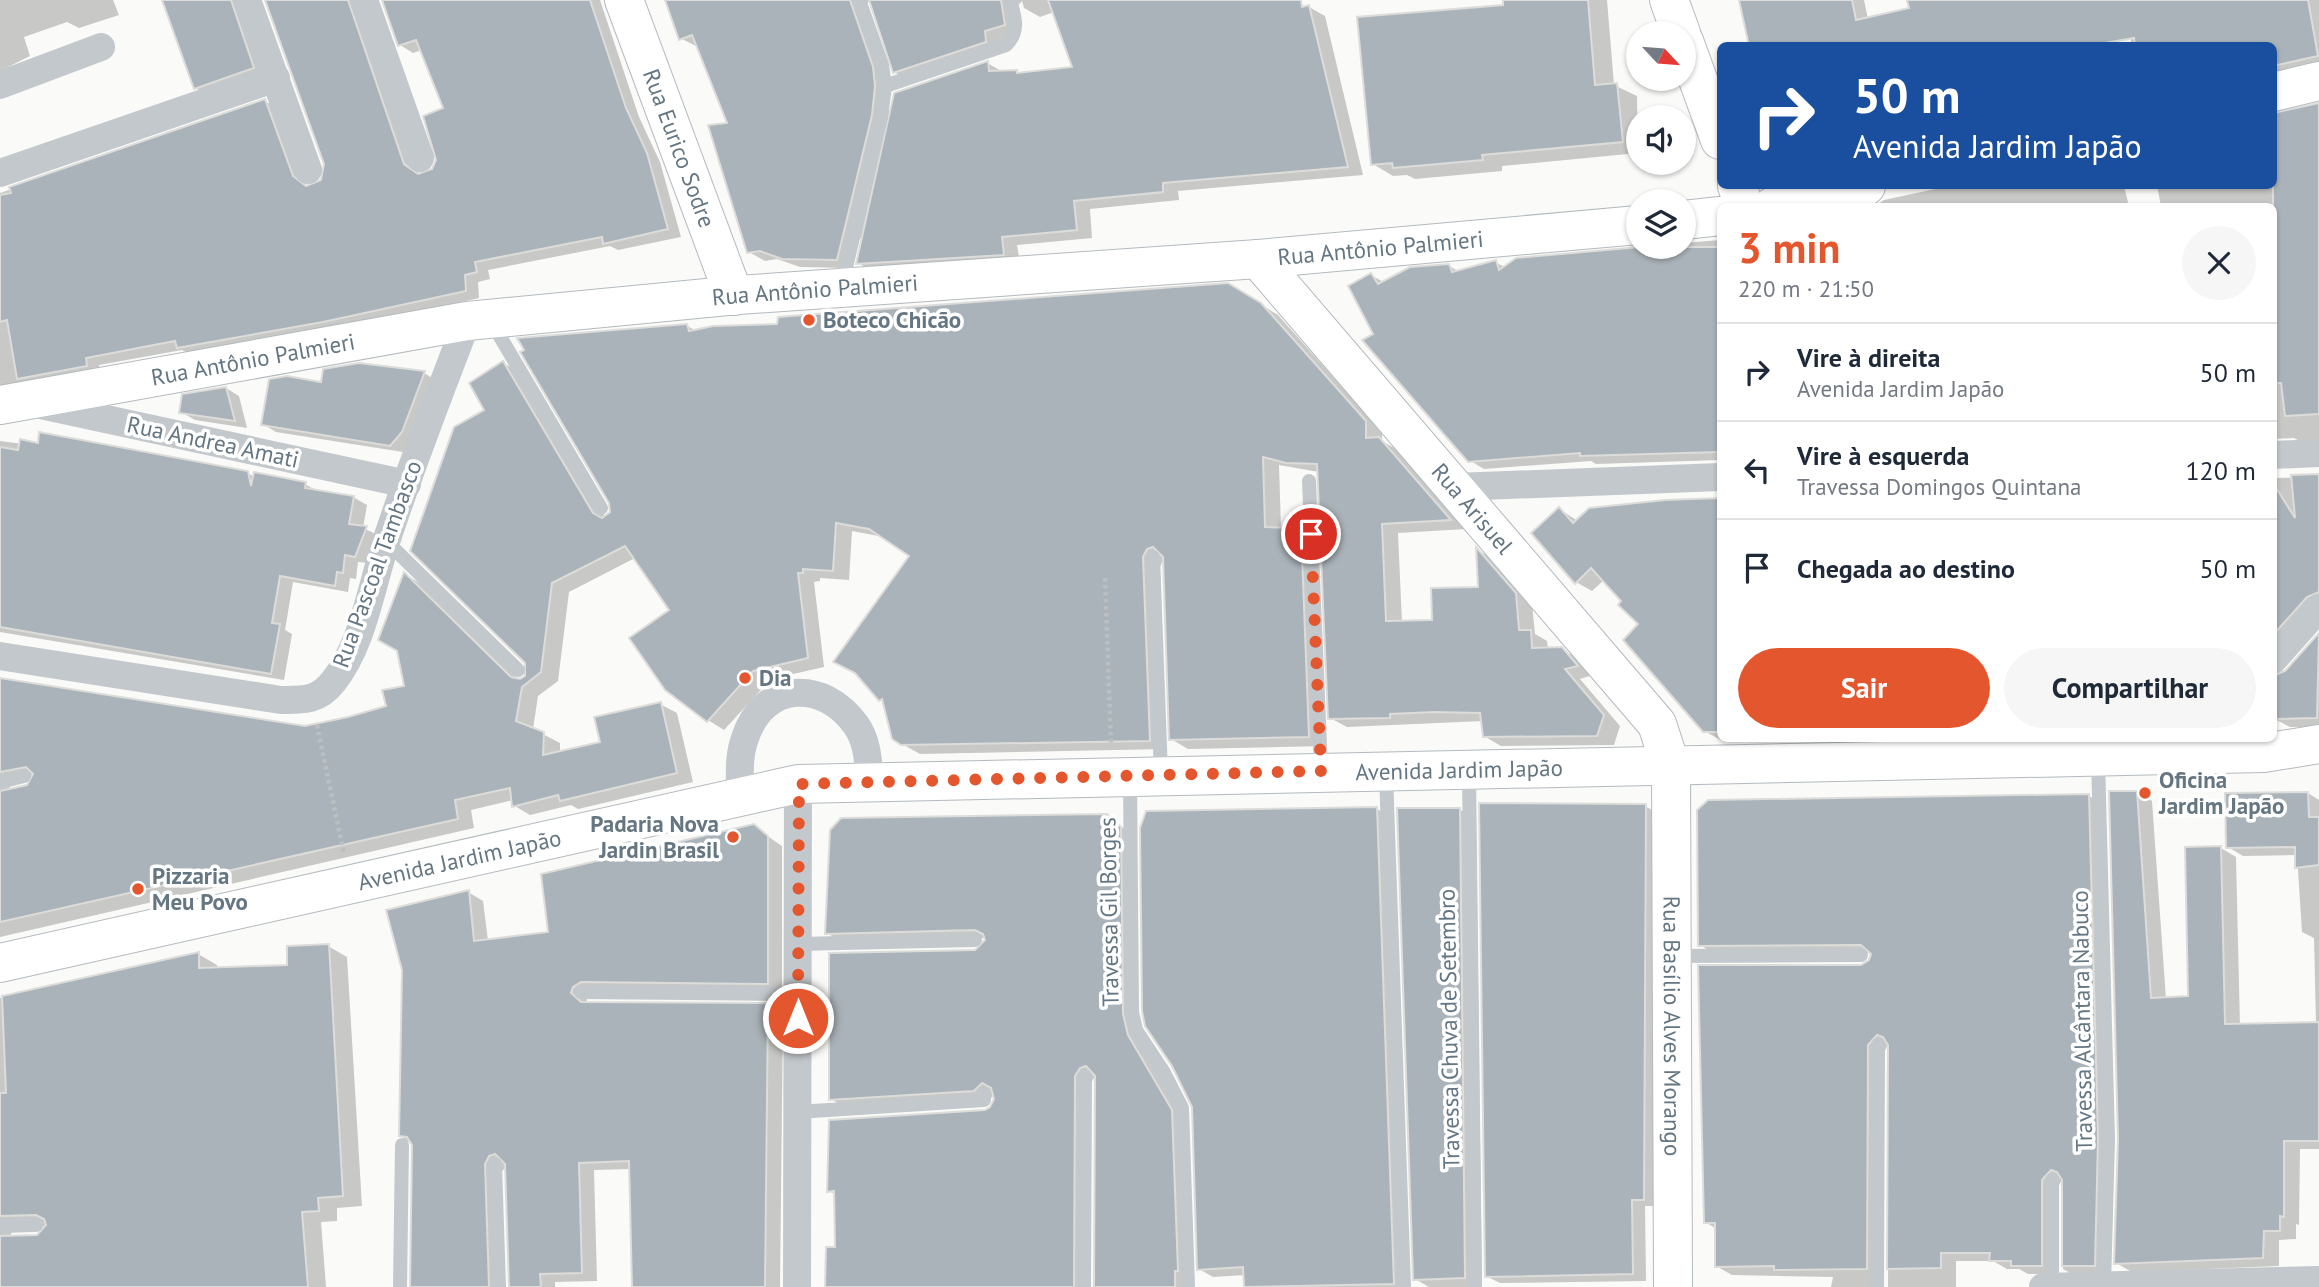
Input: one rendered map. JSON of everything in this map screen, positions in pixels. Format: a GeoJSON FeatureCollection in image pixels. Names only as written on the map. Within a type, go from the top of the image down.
{"type":"FeatureCollection","features":[{"type":"Feature","properties":{"kind":"street"},"geometry":{"type":"LineString","coordinates":[[247,0],[308,170]]}},
{"type":"Feature","properties":{"kind":"street"},"geometry":{"type":"LineString","coordinates":[[364,0],[420,158]]}},
{"type":"Feature","properties":{"kind":"street","name":"Rua Eurico Sodre"},"geometry":{"type":"LineString","coordinates":[[624,0],[734,296]]}},
{"type":"Feature","properties":{"kind":"street"},"geometry":{"type":"LineString","coordinates":[[1668,0],[1676,21]]}},
{"type":"Feature","properties":{"kind":"street"},"geometry":{"type":"LineString","coordinates":[[0,85],[101,47]]}},
{"type":"Feature","properties":{"kind":"street"},"geometry":{"type":"LineString","coordinates":[[1696,74],[1717,132]]}},
{"type":"Feature","properties":{"kind":"street"},"geometry":{"type":"LineString","coordinates":[[0,173],[276,79]]}},
{"type":"Feature","properties":{"kind":"street"},"geometry":{"type":"LineString","coordinates":[[2277,91],[2319,82]]}},
{"type":"Feature","properties":{"kind":"street"},"geometry":{"type":"LineString","coordinates":[[1787,203],[1853,189]]}},
{"type":"Feature","properties":{"kind":"street"},"geometry":{"type":"LineString","coordinates":[[1696,219],[1717,216]]}},
{"type":"Feature","properties":{"kind":"street","name":"Rua Antônio Palmieri"},"geometry":{"type":"LineString","coordinates":[[10,403],[478,320],[734,296],[1258,259],[1626,226]]}},
{"type":"Feature","properties":{"kind":"street","name":"Rua Arisuel"},"geometry":{"type":"LineString","coordinates":[[1258,259],[1657,724],[1671,767]]}},
{"type":"Feature","properties":{"kind":"street","name":"Rua Pascoal Tambasco"},"geometry":{"type":"LineString","coordinates":[[312,700],[334,681],[347,657],[407,484],[478,320]]}},
{"type":"Feature","properties":{"kind":"street","name":"Rua Andrea Amati"},"geometry":{"type":"LineString","coordinates":[[10,403],[407,484]]}},
{"type":"Feature","properties":{"kind":"street"},"geometry":{"type":"LineString","coordinates":[[2277,455],[2319,453]]}},
{"type":"Feature","properties":{"kind":"street"},"geometry":{"type":"LineString","coordinates":[[1455,487],[1717,477]]}},
{"type":"Feature","properties":{"kind":"street"},"geometry":{"type":"LineString","coordinates":[[2277,655],[2319,608]]}},
{"type":"Feature","properties":{"kind":"street"},"geometry":{"type":"LineString","coordinates":[[0,656],[281,700],[312,700]]}},
{"type":"Feature","properties":{"kind":"street"},"geometry":{"type":"LineString","coordinates":[[740,797],[739,762],[744,738],[755,715],[774,698],[795,692],[818,694],[840,707],[849,717],[866,747],[870,782]]}},
{"type":"Feature","properties":{"kind":"street","name":"Avenida Jardim Japão"},"geometry":{"type":"LineString","coordinates":[[2264,753],[2319,744]]}},
{"type":"Feature","properties":{"kind":"street","name":"Avenida Jardim Japão"},"geometry":{"type":"LineString","coordinates":[[0,963],[799,784],[2098,756],[2199,746],[2319,762]]}},
{"type":"Feature","properties":{"kind":"street","name":"Rua Basílio Alves Morango"},"geometry":{"type":"LineString","coordinates":[[1671,767],[1673,1287]]}},
{"type":"Feature","properties":{"kind":"street"},"geometry":{"type":"LineString","coordinates":[[797,1287],[799,784]]}},
{"type":"Feature","properties":{"kind":"street"},"geometry":{"type":"LineString","coordinates":[[2043,1287],[2282,1284],[2319,1280]]}},
{"type":"Feature","properties":{"kind":"lane"},"geometry":{"type":"LineString","coordinates":[[841,288],[881,117],[885,86],[882,65],[859,0]]}},
{"type":"Feature","properties":{"kind":"lane"},"geometry":{"type":"LineString","coordinates":[[885,86],[1006,45],[1014,37],[1016,28],[1010,0]]}},
{"type":"Feature","properties":{"kind":"lane"},"geometry":{"type":"LineString","coordinates":[[478,320],[601,508]]}},
{"type":"Feature","properties":{"kind":"lane"},"geometry":{"type":"LineString","coordinates":[[1309,481],[1321,771]]}},
{"type":"Feature","properties":{"kind":"lane"},"geometry":{"type":"LineString","coordinates":[[386,541],[518,670]]}},
{"type":"Feature","properties":{"kind":"lane","name":"Travessa Gil Borges"},"geometry":{"type":"LineString","coordinates":[[1153,557],[1134,776],[1132,1012],[1136,1030],[1182,1108],[1188,1287]]}},
{"type":"Feature","properties":{"kind":"lane","name":"Travessa Alcântara Nabuco"},"geometry":{"type":"LineString","coordinates":[[2098,756],[2108,1139],[2104,1286]]}},
{"type":"Feature","properties":{"kind":"lane","name":"Travessa Chuva de Setembro"},"geometry":{"type":"LineString","coordinates":[[1469,770],[1475,1287]]}},
{"type":"Feature","properties":{"kind":"lane"},"geometry":{"type":"LineString","coordinates":[[1386,771],[1404,1287]]}},
{"type":"Feature","properties":{"kind":"lane"},"geometry":{"type":"LineString","coordinates":[[0,782],[24,776]]}},
{"type":"Feature","properties":{"kind":"lane"},"geometry":{"type":"LineString","coordinates":[[797,944],[975,940]]}},
{"type":"Feature","properties":{"kind":"lane"},"geometry":{"type":"LineString","coordinates":[[1671,956],[1861,955]]}},
{"type":"Feature","properties":{"kind":"lane"},"geometry":{"type":"LineString","coordinates":[[581,992],[798,994]]}},
{"type":"Feature","properties":{"kind":"lane"},"geometry":{"type":"LineString","coordinates":[[1877,1287],[1878,1045]]}},
{"type":"Feature","properties":{"kind":"lane"},"geometry":{"type":"LineString","coordinates":[[1084,1287],[1085,1076]]}},
{"type":"Feature","properties":{"kind":"lane"},"geometry":{"type":"LineString","coordinates":[[797,1112],[984,1100],[983,1093]]}},
{"type":"Feature","properties":{"kind":"lane"},"geometry":{"type":"LineString","coordinates":[[400,1287],[402,1145]]}},
{"type":"Feature","properties":{"kind":"lane"},"geometry":{"type":"LineString","coordinates":[[495,1164],[499,1287]]}},
{"type":"Feature","properties":{"kind":"lane"},"geometry":{"type":"LineString","coordinates":[[2052,1180],[2052,1287]]}},
{"type":"Feature","properties":{"kind":"lane"},"geometry":{"type":"LineString","coordinates":[[0,1226],[36,1225]]}},
{"type":"Feature","properties":{"kind":"path"},"geometry":{"type":"LineString","coordinates":[[1105,578],[1134,776]]}},
{"type":"Feature","properties":{"kind":"path"},"geometry":{"type":"LineString","coordinates":[[312,700],[350,885]]}},
{"type":"Feature","properties":{"kind":"building"},"geometry":{"type":"Polygon","coordinates":[[[162,0],[231,0],[254,68],[194,89],[162,0]]]}},
{"type":"Feature","properties":{"kind":"building"},"geometry":{"type":"Polygon","coordinates":[[[265,0],[348,0],[404,164],[418,174],[432,169],[436,160],[423,116],[443,108],[416,40],[398,46],[382,0],[590,0],[626,108],[647,153],[668,229],[603,244],[602,237],[475,262],[477,272],[465,275],[466,291],[323,322],[177,348],[175,341],[86,358],[87,366],[17,379],[7,320],[0,322],[0,195],[11,193],[9,187],[265,99],[293,176],[306,186],[321,180],[324,164],[265,0]]]}},
{"type":"Feature","properties":{"kind":"building"},"geometry":{"type":"Polygon","coordinates":[[[665,0],[850,0],[873,67],[875,86],[872,115],[837,260],[782,259],[760,251],[747,253],[708,125],[727,123],[692,35],[679,40],[665,0]]]}},
{"type":"Feature","properties":{"kind":"building"},"geometry":{"type":"Polygon","coordinates":[[[869,0],[1001,0],[1005,25],[985,31],[986,42],[893,73],[869,0]]]}},
{"type":"Feature","properties":{"kind":"building"},"geometry":{"type":"Polygon","coordinates":[[[1048,0],[1301,0],[1302,7],[1309,5],[1348,167],[1163,183],[1163,192],[1074,201],[1077,230],[1002,237],[1004,255],[856,264],[894,93],[988,61],[989,71],[1017,70],[1017,73],[1072,67],[1048,0]]]}},
{"type":"Feature","properties":{"kind":"building"},"geometry":{"type":"Polygon","coordinates":[[[1503,0],[1588,0],[1595,85],[1617,83],[1623,142],[1482,155],[1483,160],[1393,168],[1392,163],[1371,165],[1357,17],[1503,5],[1503,0]]]}},
{"type":"Feature","properties":{"kind":"building"},"geometry":{"type":"Polygon","coordinates":[[[1739,0],[1852,0],[1856,20],[1909,8],[1907,0],[2308,0],[2318,56],[2277,65],[2277,42],[2134,42],[2134,38],[2111,42],[1748,42],[1739,0]]]}},
{"type":"Feature","properties":{"kind":"building"},"geometry":{"type":"Polygon","coordinates":[[[2319,103],[2319,414],[2285,416],[2281,383],[2277,383],[2277,203],[2273,203],[2273,189],[2277,189],[2277,112],[2319,103]]]}},
{"type":"Feature","properties":{"kind":"building"},"geometry":{"type":"Polygon","coordinates":[[[1696,247],[1717,247],[1717,452],[1580,456],[1580,453],[1468,462],[1362,340],[1373,334],[1348,286],[1371,273],[1378,284],[1410,267],[1449,264],[1452,272],[1496,260],[1499,270],[1516,258],[1626,248],[1626,259],[1696,259],[1696,247]]]}},
{"type":"Feature","properties":{"kind":"building"},"geometry":{"type":"Polygon","coordinates":[[[1228,283],[1261,303],[1366,421],[1366,438],[1379,437],[1451,520],[1382,524],[1386,621],[1432,620],[1431,588],[1478,587],[1476,547],[1516,593],[1519,630],[1531,630],[1532,648],[1562,647],[1578,666],[1565,669],[1604,715],[1597,736],[1483,737],[1480,713],[1435,712],[1390,714],[1390,718],[1328,719],[1317,464],[1286,463],[1263,457],[1265,527],[1301,528],[1309,737],[1169,740],[1163,557],[1153,547],[1147,549],[1143,557],[1150,741],[901,745],[892,739],[882,699],[879,701],[855,673],[833,662],[909,556],[869,529],[836,523],[833,571],[803,569],[803,573],[798,573],[808,658],[753,671],[707,722],[665,690],[629,638],[669,610],[625,546],[552,583],[541,672],[522,687],[516,721],[544,732],[543,755],[600,742],[594,717],[661,702],[677,773],[560,801],[558,795],[512,807],[510,788],[455,800],[458,819],[0,922],[0,791],[27,785],[33,774],[26,767],[0,772],[0,678],[305,726],[348,717],[386,706],[382,690],[404,686],[397,651],[378,640],[404,572],[511,677],[520,679],[525,676],[525,663],[410,551],[454,427],[484,410],[469,383],[503,361],[593,513],[602,518],[610,512],[609,503],[520,352],[524,350],[517,338],[687,324],[689,331],[713,326],[777,324],[778,317],[1228,283]]]}},
{"type":"Feature","properties":{"kind":"building"},"geometry":{"type":"Polygon","coordinates":[[[359,363],[425,371],[402,432],[390,446],[261,425],[269,379],[287,376],[321,382],[323,369],[359,363]]]}},
{"type":"Feature","properties":{"kind":"building"},"geometry":{"type":"Polygon","coordinates":[[[226,387],[235,421],[179,413],[182,394],[226,387]]]}},
{"type":"Feature","properties":{"kind":"building"},"geometry":{"type":"Polygon","coordinates":[[[39,432],[248,471],[251,486],[254,472],[306,482],[305,488],[354,496],[349,524],[367,526],[355,557],[345,555],[343,573],[337,572],[335,586],[280,576],[272,623],[280,624],[271,674],[0,627],[0,447],[18,450],[20,439],[38,443],[39,432]]]}},
{"type":"Feature","properties":{"kind":"building"},"geometry":{"type":"Polygon","coordinates":[[[2319,474],[2319,592],[2307,597],[2277,631],[2277,489],[2295,518],[2291,475],[2319,474]]]}},
{"type":"Feature","properties":{"kind":"building"},"geometry":{"type":"Polygon","coordinates":[[[1717,498],[1717,732],[1703,732],[1623,640],[1638,624],[1618,605],[1621,601],[1591,568],[1575,584],[1531,533],[1559,507],[1573,523],[1589,508],[1665,500],[1717,498]]]}},
{"type":"Feature","properties":{"kind":"building"},"geometry":{"type":"Polygon","coordinates":[[[2319,633],[2317,718],[2277,719],[2277,674],[2285,671],[2319,633]]]}},
{"type":"Feature","properties":{"kind":"building"},"geometry":{"type":"Polygon","coordinates":[[[2109,791],[2137,791],[2151,998],[2188,996],[2185,847],[2221,846],[2225,1024],[2319,1022],[2319,1141],[2284,1141],[2284,1217],[2280,1216],[2280,1231],[2264,1231],[2263,1258],[2114,1264],[2118,1139],[2109,791]]]}},
{"type":"Feature","properties":{"kind":"building"},"geometry":{"type":"Polygon","coordinates":[[[2308,792],[2309,817],[2319,817],[2319,865],[2295,868],[2295,847],[2226,848],[2225,793],[2308,792]]]}},
{"type":"Feature","properties":{"kind":"building"},"geometry":{"type":"Polygon","coordinates":[[[2089,794],[2098,1139],[2095,1266],[2062,1266],[2062,1180],[2057,1172],[2051,1170],[2042,1180],[2042,1266],[2011,1266],[2011,1261],[1989,1261],[1990,1253],[1941,1253],[1941,1268],[1887,1269],[1888,1045],[1883,1037],[1877,1035],[1868,1045],[1867,1269],[1774,1270],[1774,1266],[1715,1267],[1715,1223],[1704,1223],[1698,965],[1861,965],[1869,960],[1871,954],[1861,945],[1698,946],[1697,810],[1708,800],[2089,794]]]}},
{"type":"Feature","properties":{"kind":"building"},"geometry":{"type":"Polygon","coordinates":[[[1479,803],[1646,804],[1644,1200],[1632,1200],[1633,1274],[1485,1277],[1479,803]]]}},
{"type":"Feature","properties":{"kind":"building"},"geometry":{"type":"Polygon","coordinates":[[[1377,807],[1394,1284],[1244,1287],[1243,1267],[1197,1270],[1192,1107],[1172,1066],[1145,1026],[1142,1011],[1140,828],[1146,811],[1377,807]]]}},
{"type":"Feature","properties":{"kind":"building"},"geometry":{"type":"Polygon","coordinates":[[[1397,808],[1460,808],[1465,1278],[1413,1280],[1397,808]]]}},
{"type":"Feature","properties":{"kind":"building"},"geometry":{"type":"Polygon","coordinates":[[[1107,814],[1121,827],[1123,1014],[1128,1035],[1172,1110],[1178,1271],[1175,1271],[1175,1287],[1094,1287],[1095,1076],[1086,1066],[1080,1068],[1075,1076],[1074,1287],[825,1287],[826,1247],[835,1247],[834,1191],[827,1192],[829,1120],[985,1110],[994,1099],[991,1088],[982,1083],[974,1091],[829,1100],[829,953],[975,950],[985,940],[983,934],[975,930],[825,934],[830,830],[841,818],[1107,814]]]}},
{"type":"Feature","properties":{"kind":"building"},"geometry":{"type":"Polygon","coordinates":[[[754,824],[768,836],[768,984],[581,982],[573,987],[571,993],[581,1002],[768,1003],[765,1287],[632,1287],[629,1161],[579,1163],[582,1273],[540,1274],[541,1287],[509,1287],[505,1164],[495,1154],[489,1156],[485,1164],[489,1287],[410,1287],[412,1145],[407,1137],[399,1136],[402,970],[386,910],[469,890],[474,941],[548,932],[541,874],[754,824]]]}},
{"type":"Feature","properties":{"kind":"building"},"geometry":{"type":"Polygon","coordinates":[[[329,944],[343,1196],[318,1198],[319,1211],[302,1212],[308,1287],[0,1287],[0,1236],[37,1235],[46,1225],[44,1219],[36,1215],[0,1216],[0,1093],[6,1093],[2,996],[199,952],[199,968],[287,965],[287,946],[329,944]]]}},
{"type":"Feature","properties":{"kind":"place","name":"Boteco Chicão"},"geometry":{"type":"Point","coordinates":[809,320]}},
{"type":"Feature","properties":{"kind":"place","name":"Dia"},"geometry":{"type":"Point","coordinates":[745,678]}},
{"type":"Feature","properties":{"kind":"place","name":"Oficina Jardim Japão"},"geometry":{"type":"Point","coordinates":[2145,793]}},
{"type":"Feature","properties":{"kind":"place","name":"Padaria Nova Jardin Brasil"},"geometry":{"type":"Point","coordinates":[733,837]}},
{"type":"Feature","properties":{"kind":"place","name":"Pizzaria Meu Povo"},"geometry":{"type":"Point","coordinates":[138,889]}},
{"type":"Feature","properties":{"kind":"route"},"geometry":{"type":"LineString","coordinates":[[798,1018],[799,784],[1321,771],[1311,534]]}}]}
